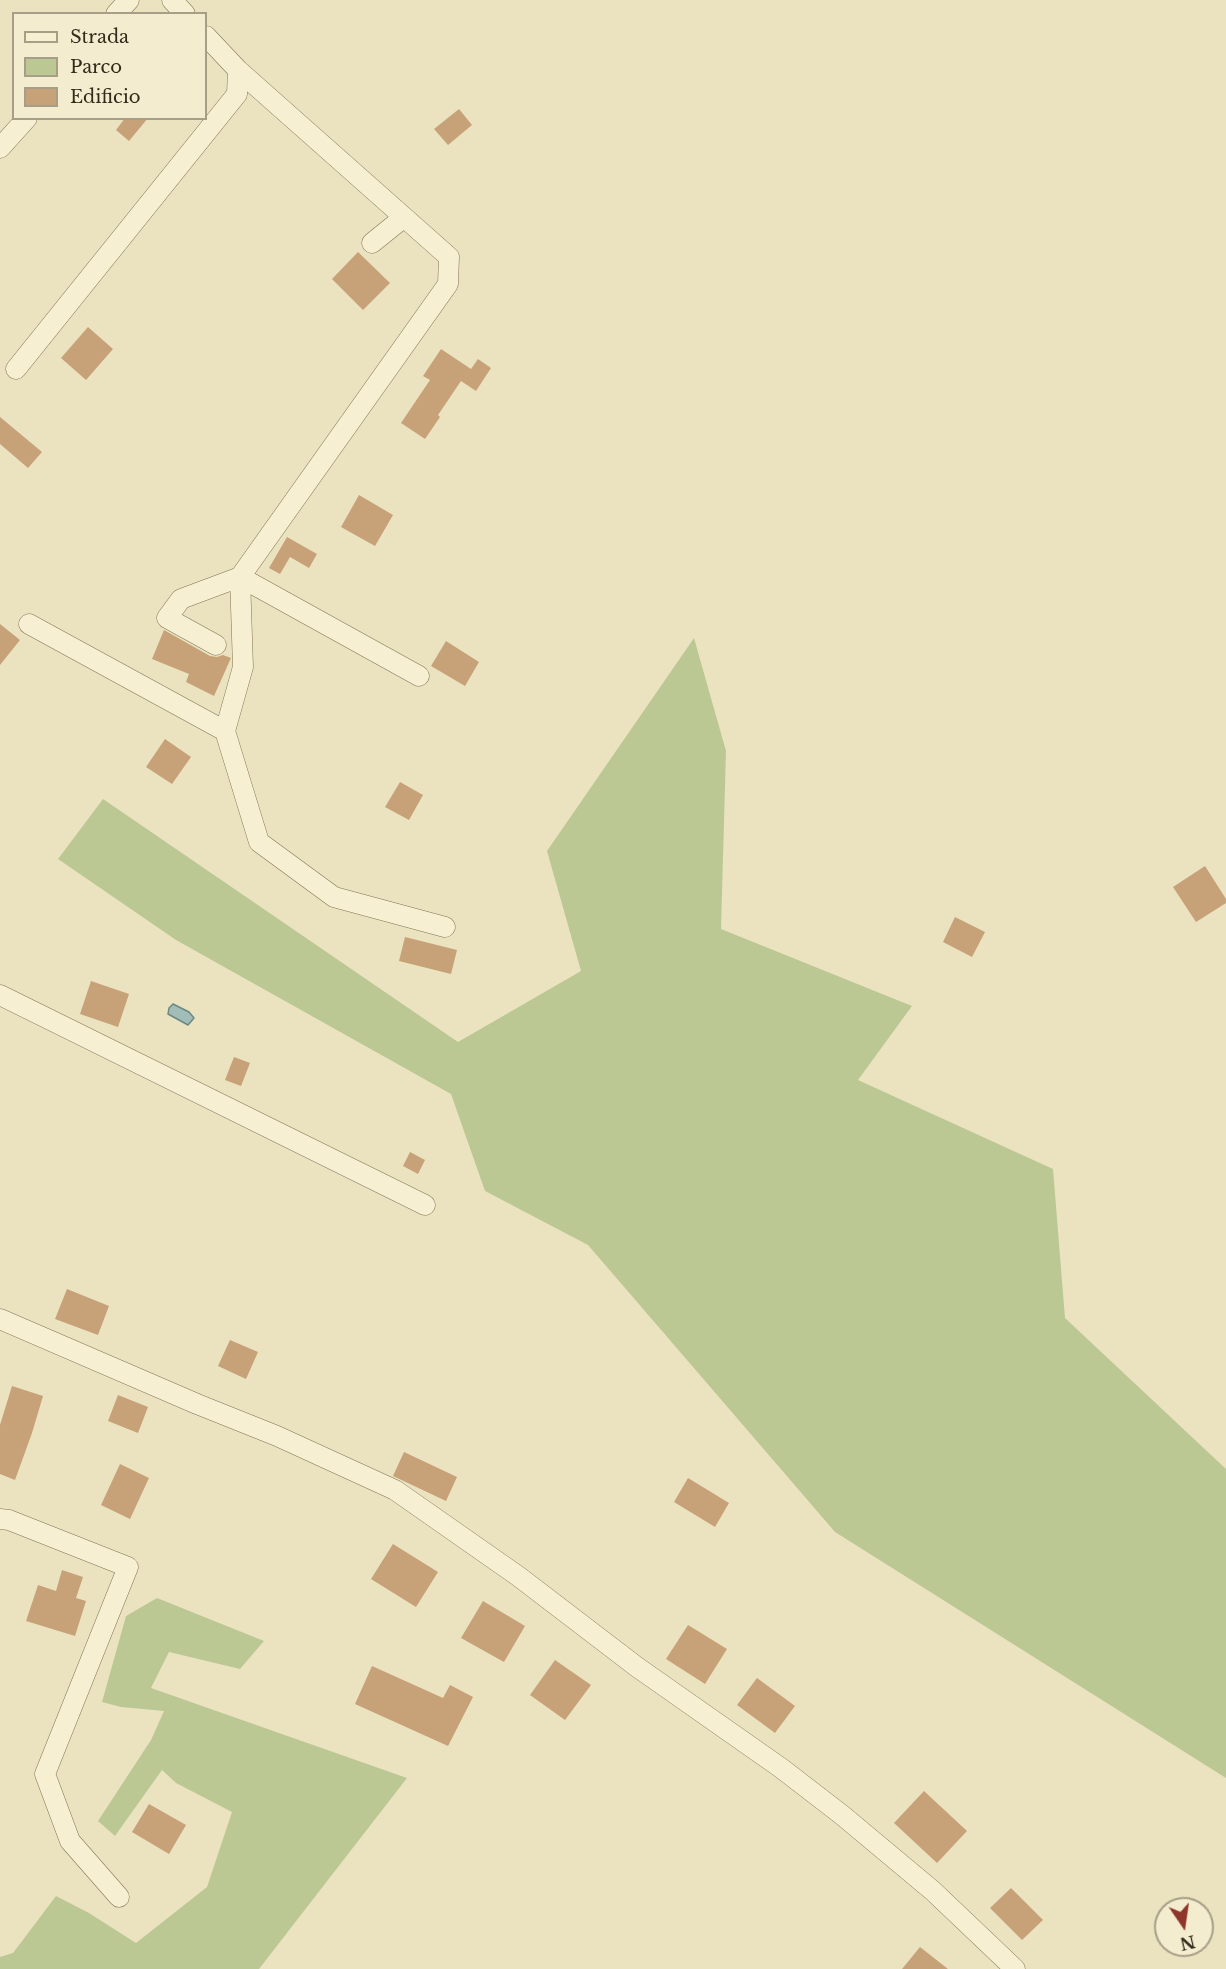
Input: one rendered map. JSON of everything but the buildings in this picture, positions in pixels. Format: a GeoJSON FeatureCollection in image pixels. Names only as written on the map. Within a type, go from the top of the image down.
{"type":"FeatureCollection","features":[{"type":"Feature","properties":{"kind":"street"},"geometry":{"type":"LineString","coordinates":[[118,12],[129,0]]}},
{"type":"Feature","properties":{"kind":"street"},"geometry":{"type":"LineString","coordinates":[[172,0],[182,12]]}},
{"type":"Feature","properties":{"kind":"street"},"geometry":{"type":"LineString","coordinates":[[207,37],[238,70],[403,218],[449,256],[448,284],[240,577],[181,599],[167,618],[216,645]]}},
{"type":"Feature","properties":{"kind":"street"},"geometry":{"type":"LineString","coordinates":[[16,369],[237,94],[238,70]]}},
{"type":"Feature","properties":{"kind":"street"},"geometry":{"type":"LineString","coordinates":[[0,148],[25,120]]}},
{"type":"Feature","properties":{"kind":"street"},"geometry":{"type":"LineString","coordinates":[[372,243],[403,218]]}},
{"type":"Feature","properties":{"kind":"street"},"geometry":{"type":"LineString","coordinates":[[240,577],[419,676]]}},
{"type":"Feature","properties":{"kind":"street"},"geometry":{"type":"LineString","coordinates":[[240,577],[243,667],[225,731],[259,842],[334,897],[445,927]]}},
{"type":"Feature","properties":{"kind":"street"},"geometry":{"type":"LineString","coordinates":[[29,624],[225,731]]}},
{"type":"Feature","properties":{"kind":"street"},"geometry":{"type":"LineString","coordinates":[[0,995],[425,1205]]}},
{"type":"Feature","properties":{"kind":"street"},"geometry":{"type":"LineString","coordinates":[[0,1319],[395,1490],[518,1576],[637,1667],[824,1801],[933,1892],[1015,1969]]}},
{"type":"Feature","properties":{"kind":"street"},"geometry":{"type":"LineString","coordinates":[[0,1519],[9,1520],[128,1567],[45,1774],[70,1841],[118,1897]]}},
{"type":"Feature","properties":{"kind":"green space"},"geometry":{"type":"Polygon","coordinates":[[[694,638],[726,751],[721,929],[912,1006],[858,1080],[1053,1169],[1065,1318],[1226,1469],[1226,1778],[835,1532],[588,1245],[485,1191],[451,1094],[176,940],[58,859],[103,799],[458,1042],[581,971],[547,851],[694,638]]]}},
{"type":"Feature","properties":{"kind":"green space"},"geometry":{"type":"Polygon","coordinates":[[[157,1598],[264,1641],[240,1669],[169,1652],[151,1688],[407,1778],[259,1969],[0,1969],[0,1957],[13,1953],[56,1896],[89,1913],[136,1943],[207,1887],[232,1812],[176,1783],[162,1770],[115,1836],[98,1821],[151,1740],[164,1711],[121,1707],[102,1702],[126,1616],[157,1598]]]}},
{"type":"Feature","properties":{"kind":"water"},"geometry":{"type":"Polygon","coordinates":[[[173,1004],[189,1012],[194,1018],[188,1025],[168,1014],[173,1004]]]}}]}
